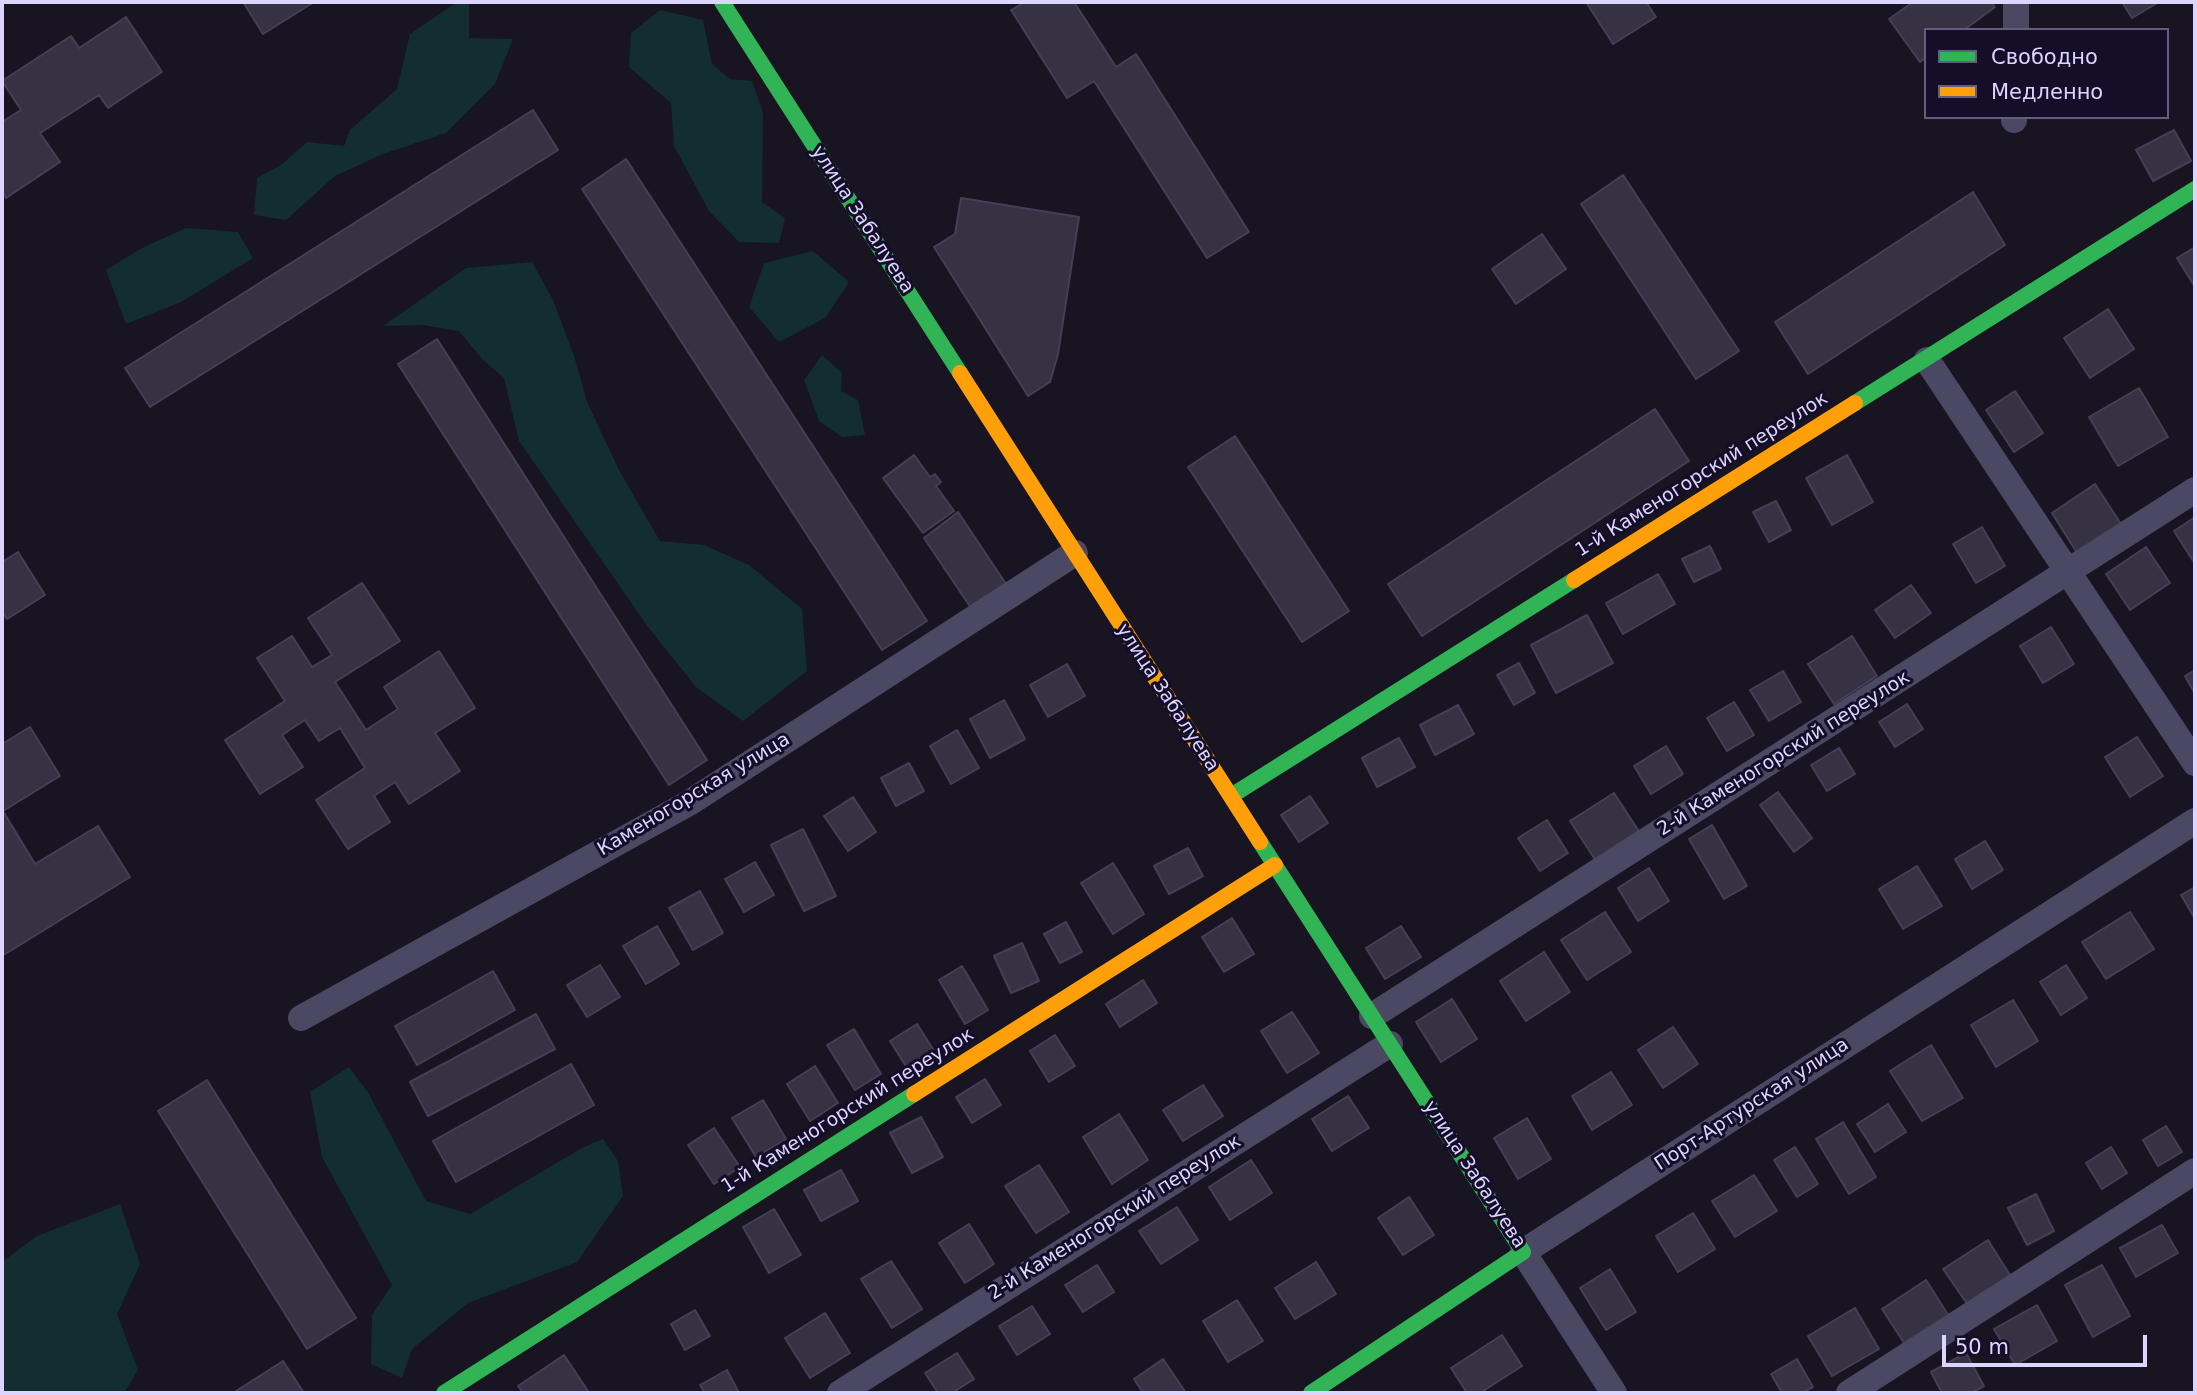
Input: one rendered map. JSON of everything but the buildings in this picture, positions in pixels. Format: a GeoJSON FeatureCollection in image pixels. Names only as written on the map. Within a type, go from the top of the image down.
{"type":"FeatureCollection","features":[{"type":"Feature","properties":{"kind":"street","name":"улица Забалуева"},"geometry":{"type":"LineString","coordinates":[[722,2],[1614,1393]]}},
{"type":"Feature","properties":{"kind":"street"},"geometry":{"type":"LineString","coordinates":[[2016,2],[2016,28]]}},
{"type":"Feature","properties":{"kind":"street","name":"1-й Каменогорский переулок"},"geometry":{"type":"LineString","coordinates":[[1231,796],[1927,360],[2195,188]]}},
{"type":"Feature","properties":{"kind":"street"},"geometry":{"type":"LineString","coordinates":[[1927,360],[2195,763]]}},
{"type":"Feature","properties":{"kind":"street","name":"2-й Каменогорский переулок"},"geometry":{"type":"LineString","coordinates":[[1372,1017],[2195,490]]}},
{"type":"Feature","properties":{"kind":"street","name":"Каменогорская улица"},"geometry":{"type":"LineString","coordinates":[[301,1018],[689,803],[1075,553]]}},
{"type":"Feature","properties":{"kind":"street","name":"Порт-Артурская улица"},"geometry":{"type":"LineString","coordinates":[[1311,1393],[1523,1252],[2195,821]]}},
{"type":"Feature","properties":{"kind":"street","name":"1-й Каменогорский переулок"},"geometry":{"type":"LineString","coordinates":[[444,1393],[1275,865]]}},
{"type":"Feature","properties":{"kind":"street","name":"2-й Каменогорский переулок"},"geometry":{"type":"LineString","coordinates":[[840,1393],[1390,1044]]}},
{"type":"Feature","properties":{"kind":"street"},"geometry":{"type":"LineString","coordinates":[[1849,1393],[2195,1171]]}},
{"type":"Feature","properties":{"kind":"green space"},"geometry":{"type":"Polygon","coordinates":[[[457,2],[469,2],[469,38],[513,39],[495,84],[446,133],[383,154],[335,176],[286,220],[254,215],[257,178],[281,165],[307,142],[344,146],[350,130],[397,89],[410,34],[457,2]]]}},
{"type":"Feature","properties":{"kind":"green space"},"geometry":{"type":"Polygon","coordinates":[[[660,10],[703,20],[712,64],[730,79],[752,81],[763,112],[762,202],[785,218],[779,243],[739,242],[709,211],[674,146],[671,103],[629,67],[631,33],[660,10]]]}},
{"type":"Feature","properties":{"kind":"green space"},"geometry":{"type":"Polygon","coordinates":[[[186,228],[238,232],[253,258],[181,302],[126,324],[106,270],[142,248],[186,228]]]}},
{"type":"Feature","properties":{"kind":"green space"},"geometry":{"type":"Polygon","coordinates":[[[813,251],[849,282],[825,318],[779,342],[749,307],[764,263],[813,251]]]}},
{"type":"Feature","properties":{"kind":"green space"},"geometry":{"type":"Polygon","coordinates":[[[532,262],[553,300],[575,359],[587,402],[619,470],[660,541],[704,545],[749,565],[802,609],[807,671],[743,721],[696,687],[648,627],[519,441],[504,378],[483,360],[459,331],[423,325],[383,326],[466,268],[532,262]]]}},
{"type":"Feature","properties":{"kind":"green space"},"geometry":{"type":"Polygon","coordinates":[[[822,355],[842,373],[841,391],[858,400],[865,435],[842,437],[819,421],[804,380],[822,355]]]}},
{"type":"Feature","properties":{"kind":"green space"},"geometry":{"type":"Polygon","coordinates":[[[349,1067],[369,1094],[426,1201],[470,1214],[582,1148],[603,1139],[618,1161],[623,1196],[577,1262],[468,1303],[412,1349],[402,1378],[371,1364],[372,1315],[392,1285],[322,1157],[310,1092],[349,1067]]]}},
{"type":"Feature","properties":{"kind":"green space"},"geometry":{"type":"Polygon","coordinates":[[[120,1204],[140,1264],[117,1314],[138,1370],[124,1393],[2,1393],[2,1262],[37,1236],[120,1204]]]}},
{"type":"Feature","properties":{"kind":"traffic: fast"},"geometry":{"type":"LineString","coordinates":[[722,2],[960,373]]}},
{"type":"Feature","properties":{"kind":"traffic: fast"},"geometry":{"type":"LineString","coordinates":[[1855,403],[2195,189]]}},
{"type":"Feature","properties":{"kind":"traffic: fast"},"geometry":{"type":"LineString","coordinates":[[1231,796],[1574,580]]}},
{"type":"Feature","properties":{"kind":"traffic: fast"},"geometry":{"type":"LineString","coordinates":[[1260,842],[1523,1252],[1311,1393]]}},
{"type":"Feature","properties":{"kind":"traffic: fast"},"geometry":{"type":"LineString","coordinates":[[444,1393],[914,1094]]}},
{"type":"Feature","properties":{"kind":"traffic: slow"},"geometry":{"type":"LineString","coordinates":[[960,373],[1260,842]]}},
{"type":"Feature","properties":{"kind":"traffic: slow"},"geometry":{"type":"LineString","coordinates":[[1574,580],[1855,403]]}},
{"type":"Feature","properties":{"kind":"traffic: slow"},"geometry":{"type":"LineString","coordinates":[[914,1094],[1275,865]]}}]}
